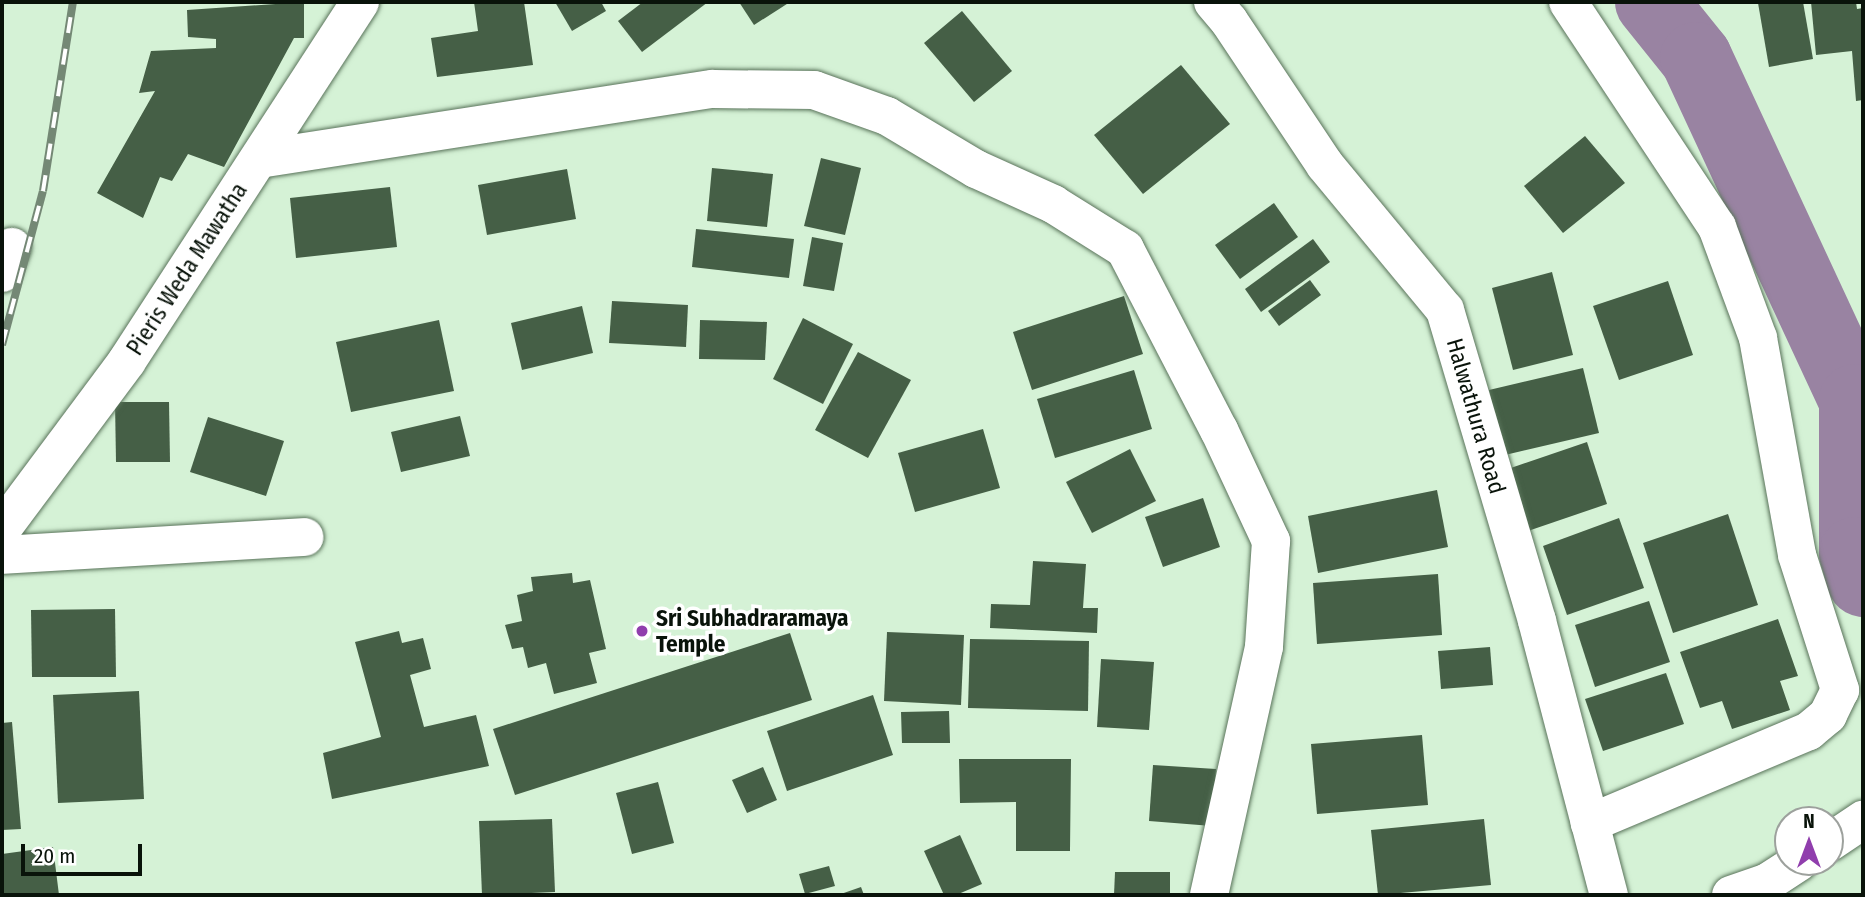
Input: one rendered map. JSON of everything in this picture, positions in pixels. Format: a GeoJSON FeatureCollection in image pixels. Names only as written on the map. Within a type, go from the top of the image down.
{"type":"FeatureCollection","features":[{"type":"Feature","properties":{"kind":"street","name":"Pieris Weda Mawatha"},"geometry":{"type":"LineString","coordinates":[[2,529],[127,361],[360,2]]}},
{"type":"Feature","properties":{"kind":"street","name":"Halwathura Road"},"geometry":{"type":"LineString","coordinates":[[1213,2],[1229,21],[1325,165],[1445,310],[1537,621],[1609,895]]}},
{"type":"Feature","properties":{"kind":"street"},"geometry":{"type":"LineString","coordinates":[[1568,2],[1717,228],[1758,338],[1797,555],[1840,690],[1828,715],[1809,731],[1590,824]]}},
{"type":"Feature","properties":{"kind":"street"},"geometry":{"type":"LineString","coordinates":[[259,159],[713,89],[814,90],[887,116],[976,169],[1053,204],[1125,249],[1219,430],[1271,541],[1264,647],[1209,895]]}},
{"type":"Feature","properties":{"kind":"street"},"geometry":{"type":"LineString","coordinates":[[2,555],[304,537]]}},
{"type":"Feature","properties":{"kind":"street"},"geometry":{"type":"LineString","coordinates":[[1844,833],[1863,820]]}},
{"type":"Feature","properties":{"kind":"street"},"geometry":{"type":"LineString","coordinates":[[1731,895],[1779,880]]}},
{"type":"Feature","properties":{"kind":"building"},"geometry":{"type":"Polygon","coordinates":[[[304,2],[304,38],[294,38],[224,167],[188,154],[172,181],[160,177],[143,218],[97,193],[155,91],[139,93],[151,51],[216,48],[216,39],[188,37],[187,10],[304,2]]]}},
{"type":"Feature","properties":{"kind":"building"},"geometry":{"type":"Polygon","coordinates":[[[474,2],[524,2],[533,65],[437,77],[431,38],[478,31],[474,2]]]}},
{"type":"Feature","properties":{"kind":"building"},"geometry":{"type":"Polygon","coordinates":[[[555,2],[601,2],[606,11],[572,31],[555,2]]]}},
{"type":"Feature","properties":{"kind":"building"},"geometry":{"type":"Polygon","coordinates":[[[643,2],[708,2],[642,52],[618,21],[643,2]]]}},
{"type":"Feature","properties":{"kind":"building"},"geometry":{"type":"Polygon","coordinates":[[[739,2],[790,2],[754,25],[739,2]]]}},
{"type":"Feature","properties":{"kind":"building"},"geometry":{"type":"Polygon","coordinates":[[[1803,2],[1813,59],[1769,67],[1758,3],[1803,2]]]}},
{"type":"Feature","properties":{"kind":"building"},"geometry":{"type":"Polygon","coordinates":[[[1811,2],[1856,2],[1857,9],[1863,8],[1863,100],[1856,101],[1852,51],[1816,55],[1811,2]]]}},
{"type":"Feature","properties":{"kind":"building"},"geometry":{"type":"Polygon","coordinates":[[[962,11],[1012,71],[974,102],[924,43],[962,11]]]}},
{"type":"Feature","properties":{"kind":"building"},"geometry":{"type":"Polygon","coordinates":[[[1181,65],[1230,124],[1143,194],[1094,135],[1181,65]]]}},
{"type":"Feature","properties":{"kind":"building"},"geometry":{"type":"Polygon","coordinates":[[[1585,136],[1625,183],[1563,233],[1524,186],[1585,136]]]}},
{"type":"Feature","properties":{"kind":"building"},"geometry":{"type":"Polygon","coordinates":[[[821,158],[861,168],[845,235],[804,226],[821,158]]]}},
{"type":"Feature","properties":{"kind":"building"},"geometry":{"type":"Polygon","coordinates":[[[712,168],[773,174],[767,227],[707,221],[712,168]]]}},
{"type":"Feature","properties":{"kind":"building"},"geometry":{"type":"Polygon","coordinates":[[[567,169],[576,219],[487,235],[478,185],[567,169]]]}},
{"type":"Feature","properties":{"kind":"building"},"geometry":{"type":"Polygon","coordinates":[[[390,187],[397,247],[296,258],[290,198],[390,187]]]}},
{"type":"Feature","properties":{"kind":"building"},"geometry":{"type":"Polygon","coordinates":[[[1274,203],[1298,237],[1240,279],[1215,245],[1274,203]]]}},
{"type":"Feature","properties":{"kind":"building"},"geometry":{"type":"Polygon","coordinates":[[[696,229],[794,239],[789,278],[692,267],[696,229]]]}},
{"type":"Feature","properties":{"kind":"building"},"geometry":{"type":"Polygon","coordinates":[[[812,237],[843,243],[834,291],[803,286],[812,237]]]}},
{"type":"Feature","properties":{"kind":"building"},"geometry":{"type":"Polygon","coordinates":[[[1313,239],[1330,262],[1261,312],[1245,289],[1313,239]]]}},
{"type":"Feature","properties":{"kind":"building"},"geometry":{"type":"Polygon","coordinates":[[[1552,272],[1573,355],[1513,370],[1492,288],[1552,272]]]}},
{"type":"Feature","properties":{"kind":"building"},"geometry":{"type":"Polygon","coordinates":[[[1310,280],[1321,295],[1279,326],[1268,311],[1310,280]]]}},
{"type":"Feature","properties":{"kind":"building"},"geometry":{"type":"Polygon","coordinates":[[[1668,281],[1693,355],[1619,380],[1593,306],[1668,281]]]}},
{"type":"Feature","properties":{"kind":"building"},"geometry":{"type":"Polygon","coordinates":[[[1124,296],[1143,354],[1032,390],[1013,332],[1124,296]]]}},
{"type":"Feature","properties":{"kind":"building"},"geometry":{"type":"Polygon","coordinates":[[[612,301],[688,305],[686,347],[609,343],[612,301]]]}},
{"type":"Feature","properties":{"kind":"building"},"geometry":{"type":"Polygon","coordinates":[[[582,306],[593,353],[522,370],[511,323],[582,306]]]}},
{"type":"Feature","properties":{"kind":"building"},"geometry":{"type":"Polygon","coordinates":[[[803,318],[853,344],[823,404],[773,379],[803,318]]]}},
{"type":"Feature","properties":{"kind":"building"},"geometry":{"type":"Polygon","coordinates":[[[439,320],[454,391],[351,412],[336,342],[439,320]]]}},
{"type":"Feature","properties":{"kind":"building"},"geometry":{"type":"Polygon","coordinates":[[[700,320],[767,322],[765,360],[699,359],[700,320]]]}},
{"type":"Feature","properties":{"kind":"building"},"geometry":{"type":"Polygon","coordinates":[[[858,352],[911,380],[868,458],[815,430],[858,352]]]}},
{"type":"Feature","properties":{"kind":"building"},"geometry":{"type":"Polygon","coordinates":[[[1583,368],[1599,433],[1505,455],[1489,390],[1583,368]]]}},
{"type":"Feature","properties":{"kind":"building"},"geometry":{"type":"Polygon","coordinates":[[[1134,370],[1152,429],[1055,458],[1037,399],[1134,370]]]}},
{"type":"Feature","properties":{"kind":"building"},"geometry":{"type":"Polygon","coordinates":[[[115,402],[169,402],[170,462],[116,462],[115,402]]]}},
{"type":"Feature","properties":{"kind":"building"},"geometry":{"type":"Polygon","coordinates":[[[460,416],[470,456],[401,472],[391,432],[460,416]]]}},
{"type":"Feature","properties":{"kind":"building"},"geometry":{"type":"Polygon","coordinates":[[[208,417],[284,441],[266,496],[190,472],[208,417]]]}},
{"type":"Feature","properties":{"kind":"building"},"geometry":{"type":"Polygon","coordinates":[[[983,429],[1000,488],[915,512],[898,453],[983,429]]]}},
{"type":"Feature","properties":{"kind":"building"},"geometry":{"type":"Polygon","coordinates":[[[1587,442],[1607,504],[1525,532],[1505,470],[1587,442]]]}},
{"type":"Feature","properties":{"kind":"building"},"geometry":{"type":"Polygon","coordinates":[[[1130,449],[1156,501],[1092,533],[1066,482],[1130,449]]]}},
{"type":"Feature","properties":{"kind":"building"},"geometry":{"type":"Polygon","coordinates":[[[1437,490],[1448,547],[1318,573],[1308,516],[1437,490]]]}},
{"type":"Feature","properties":{"kind":"building"},"geometry":{"type":"Polygon","coordinates":[[[1203,498],[1220,547],[1163,567],[1145,517],[1203,498]]]}},
{"type":"Feature","properties":{"kind":"building"},"geometry":{"type":"Polygon","coordinates":[[[1728,514],[1758,605],[1673,633],[1643,543],[1728,514]]]}},
{"type":"Feature","properties":{"kind":"building"},"geometry":{"type":"Polygon","coordinates":[[[1619,518],[1644,588],[1567,615],[1543,546],[1619,518]]]}},
{"type":"Feature","properties":{"kind":"building"},"geometry":{"type":"Polygon","coordinates":[[[1033,561],[1086,564],[1083,608],[1098,608],[1097,633],[990,628],[991,604],[1030,605],[1033,561]]]}},
{"type":"Feature","properties":{"kind":"building"},"geometry":{"type":"Polygon","coordinates":[[[572,573],[573,583],[590,580],[606,649],[589,653],[597,683],[554,694],[546,663],[528,668],[523,647],[512,649],[505,625],[522,621],[517,595],[533,591],[531,577],[572,573]]]}},
{"type":"Feature","properties":{"kind":"building"},"geometry":{"type":"Polygon","coordinates":[[[1438,574],[1442,635],[1317,644],[1313,583],[1438,574]]]}},
{"type":"Feature","properties":{"kind":"building"},"geometry":{"type":"Polygon","coordinates":[[[1649,601],[1670,662],[1595,687],[1575,625],[1649,601]]]}},
{"type":"Feature","properties":{"kind":"building"},"geometry":{"type":"Polygon","coordinates":[[[115,609],[116,677],[32,677],[31,610],[115,609]]]}},
{"type":"Feature","properties":{"kind":"building"},"geometry":{"type":"Polygon","coordinates":[[[1778,619],[1798,676],[1780,681],[1790,710],[1732,729],[1722,701],[1700,708],[1680,652],[1778,619]]]}},
{"type":"Feature","properties":{"kind":"building"},"geometry":{"type":"Polygon","coordinates":[[[399,631],[402,643],[423,638],[431,669],[410,675],[424,727],[476,715],[489,766],[332,799],[323,753],[381,737],[355,642],[399,631]]]}},
{"type":"Feature","properties":{"kind":"building"},"geometry":{"type":"Polygon","coordinates":[[[887,632],[964,635],[961,705],[884,701],[887,632]]]}},
{"type":"Feature","properties":{"kind":"building"},"geometry":{"type":"Polygon","coordinates":[[[790,633],[812,700],[515,795],[493,729],[790,633]]]}},
{"type":"Feature","properties":{"kind":"building"},"geometry":{"type":"Polygon","coordinates":[[[970,639],[1089,641],[1088,711],[968,708],[970,639]]]}},
{"type":"Feature","properties":{"kind":"building"},"geometry":{"type":"Polygon","coordinates":[[[1490,647],[1493,685],[1441,689],[1438,651],[1490,647]]]}},
{"type":"Feature","properties":{"kind":"building"},"geometry":{"type":"Polygon","coordinates":[[[1101,659],[1154,662],[1149,730],[1097,727],[1101,659]]]}},
{"type":"Feature","properties":{"kind":"building"},"geometry":{"type":"Polygon","coordinates":[[[1666,673],[1684,724],[1603,751],[1585,699],[1666,673]]]}},
{"type":"Feature","properties":{"kind":"building"},"geometry":{"type":"Polygon","coordinates":[[[139,691],[144,799],[58,803],[53,695],[139,691]]]}},
{"type":"Feature","properties":{"kind":"building"},"geometry":{"type":"Polygon","coordinates":[[[873,695],[893,755],[787,791],[767,731],[873,695]]]}},
{"type":"Feature","properties":{"kind":"building"},"geometry":{"type":"Polygon","coordinates":[[[949,711],[950,743],[902,743],[901,712],[949,711]]]}},
{"type":"Feature","properties":{"kind":"building"},"geometry":{"type":"Polygon","coordinates":[[[12,722],[21,829],[2,830],[2,723],[12,722]]]}},
{"type":"Feature","properties":{"kind":"building"},"geometry":{"type":"Polygon","coordinates":[[[1422,735],[1428,805],[1317,814],[1311,744],[1422,735]]]}},
{"type":"Feature","properties":{"kind":"building"},"geometry":{"type":"Polygon","coordinates":[[[959,759],[1071,759],[1070,851],[1016,851],[1016,802],[960,803],[959,759]]]}},
{"type":"Feature","properties":{"kind":"building"},"geometry":{"type":"Polygon","coordinates":[[[1153,765],[1216,769],[1212,826],[1149,821],[1153,765]]]}},
{"type":"Feature","properties":{"kind":"building"},"geometry":{"type":"Polygon","coordinates":[[[763,767],[777,800],[747,813],[732,780],[763,767]]]}},
{"type":"Feature","properties":{"kind":"building"},"geometry":{"type":"Polygon","coordinates":[[[658,782],[674,843],[632,854],[616,793],[658,782]]]}},
{"type":"Feature","properties":{"kind":"building"},"geometry":{"type":"Polygon","coordinates":[[[552,819],[555,892],[482,895],[479,821],[552,819]]]}},
{"type":"Feature","properties":{"kind":"building"},"geometry":{"type":"Polygon","coordinates":[[[1484,819],[1491,885],[1378,895],[1371,830],[1484,819]]]}},
{"type":"Feature","properties":{"kind":"building"},"geometry":{"type":"Polygon","coordinates":[[[960,835],[982,884],[956,895],[944,895],[924,851],[960,835]]]}},
{"type":"Feature","properties":{"kind":"building"},"geometry":{"type":"Polygon","coordinates":[[[53,847],[59,895],[2,895],[2,854],[53,847]]]}},
{"type":"Feature","properties":{"kind":"building"},"geometry":{"type":"Polygon","coordinates":[[[829,866],[835,886],[805,894],[799,874],[829,866]]]}},
{"type":"Feature","properties":{"kind":"building"},"geometry":{"type":"Polygon","coordinates":[[[1115,872],[1170,872],[1170,895],[1114,895],[1115,872]]]}},
{"type":"Feature","properties":{"kind":"building"},"geometry":{"type":"Polygon","coordinates":[[[861,887],[864,895],[838,895],[861,887]]]}},
{"type":"Feature","properties":{"kind":"waterway"},"geometry":{"type":"LineString","coordinates":[[1651,2],[1696,58],[1855,400],[1855,553],[1863,581]]}},
{"type":"Feature","properties":{"kind":"railway"},"geometry":{"type":"LineString","coordinates":[[2,345],[43,191],[73,2]]}},
{"type":"Feature","properties":{"kind":"place","name":"Sri Subhadraramaya Temple"},"geometry":{"type":"Point","coordinates":[642,631]}}]}
